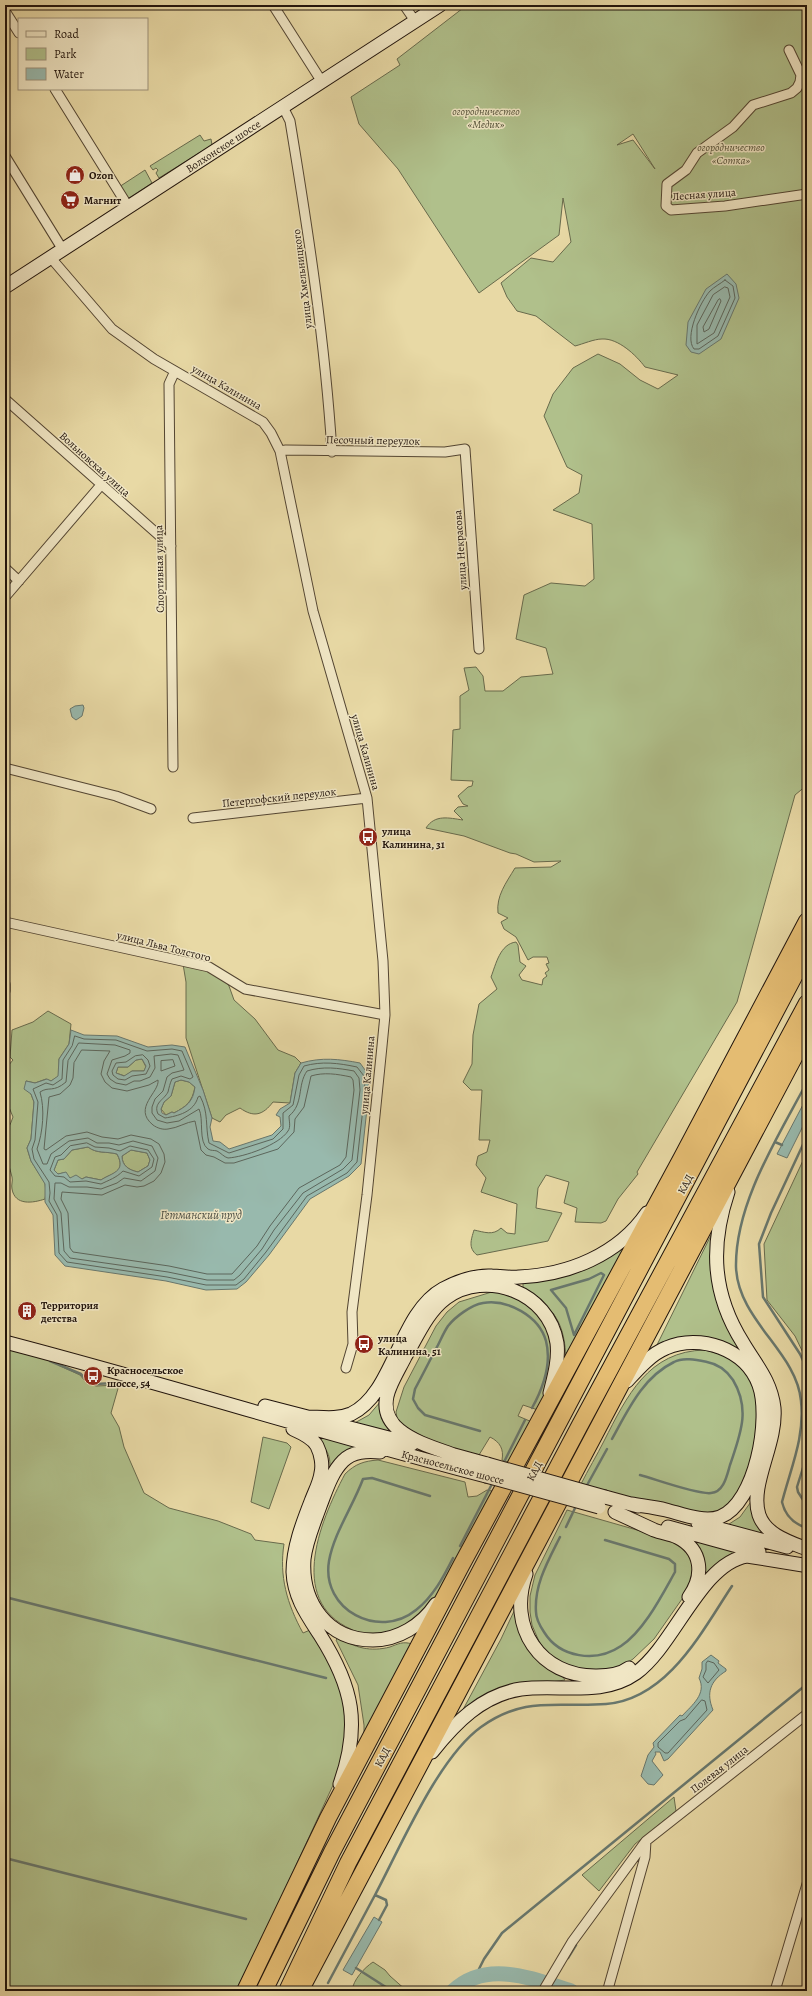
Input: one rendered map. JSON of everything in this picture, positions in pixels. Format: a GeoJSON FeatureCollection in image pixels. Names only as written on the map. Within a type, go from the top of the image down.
{"type":"FeatureCollection","features":[{"type":"Feature","properties":{"kind":"highway"},"geometry":{"type":"LineString","coordinates":[[245,1991],[328,1818],[547,1404],[681,1159],[804,927]]}},
{"type":"Feature","properties":{"kind":"highway","name":"КАД"},"geometry":{"type":"LineString","coordinates":[[264,1991],[336,1845],[807,952]]}},
{"type":"Feature","properties":{"kind":"highway","name":"КАД"},"geometry":{"type":"LineString","coordinates":[[287,1991],[348,1862],[580,1425],[807,1003]]}},
{"type":"Feature","properties":{"kind":"highway"},"geometry":{"type":"LineString","coordinates":[[300,1991],[546,1523],[615,1396],[738,1160],[807,1033]]}},
{"type":"Feature","properties":{"kind":"main road","name":"Волхонское шоссе"},"geometry":{"type":"LineString","coordinates":[[5,287],[440,5]]}},
{"type":"Feature","properties":{"kind":"main road"},"geometry":{"type":"LineString","coordinates":[[306,1417],[333,1418],[349,1415],[361,1408],[370,1399],[381,1382],[419,1314],[430,1299],[441,1290],[456,1282],[472,1278],[490,1276],[531,1276],[568,1270],[604,1254],[641,1221],[681,1159]]}},
{"type":"Feature","properties":{"kind":"main road"},"geometry":{"type":"LineString","coordinates":[[738,1160],[720,1221],[717,1245],[717,1277],[724,1303],[735,1330],[759,1366],[768,1382],[772,1395],[774,1423],[771,1442],[756,1493],[759,1516],[765,1526],[775,1535],[785,1541],[807,1548]]}},
{"type":"Feature","properties":{"kind":"main road"},"geometry":{"type":"LineString","coordinates":[[454,1455],[406,1436],[389,1418],[386,1405],[389,1388],[422,1327],[436,1306],[447,1298],[464,1289],[485,1285],[506,1287],[522,1293],[532,1300],[545,1315],[557,1342],[558,1360],[547,1404]]}},
{"type":"Feature","properties":{"kind":"main road","name":"Красносельское шоссе"},"geometry":{"type":"LineString","coordinates":[[5,1342],[146,1380],[234,1407],[419,1458],[471,1466],[602,1502],[631,1504],[806,1561]]}},
{"type":"Feature","properties":{"kind":"main road"},"geometry":{"type":"LineString","coordinates":[[615,1396],[645,1362],[665,1348],[682,1342],[705,1342],[719,1346],[734,1354],[744,1362],[759,1385],[762,1400],[763,1421],[761,1441],[752,1473],[745,1493],[738,1503],[726,1513],[715,1518],[695,1517],[631,1504]]}},
{"type":"Feature","properties":{"kind":"main road","name":"Красносельское шоссе"},"geometry":{"type":"LineString","coordinates":[[146,1380],[174,1384],[454,1455],[471,1466]]}},
{"type":"Feature","properties":{"kind":"main road"},"geometry":{"type":"LineString","coordinates":[[234,1407],[292,1428],[306,1435],[317,1445],[321,1460],[321,1473],[296,1548],[293,1572],[296,1591],[302,1608],[336,1662],[352,1713],[352,1733],[347,1764],[328,1818]]}},
{"type":"Feature","properties":{"kind":"main road"},"geometry":{"type":"LineString","coordinates":[[419,1458],[366,1451],[353,1454],[343,1460],[333,1473],[304,1558],[305,1582],[316,1611],[326,1622],[350,1637],[367,1640],[392,1638],[407,1631],[429,1614],[462,1564]]}},
{"type":"Feature","properties":{"kind":"main road","name":"Красносельское шоссе"},"geometry":{"type":"LineString","coordinates":[[602,1502],[615,1512],[806,1561]]}},
{"type":"Feature","properties":{"kind":"main road"},"geometry":{"type":"LineString","coordinates":[[546,1523],[521,1588],[522,1623],[530,1642],[545,1659],[564,1669],[577,1673],[590,1676],[606,1676],[624,1672],[651,1650],[694,1590],[700,1574],[699,1563],[694,1554],[678,1537],[655,1530],[615,1512]]}},
{"type":"Feature","properties":{"kind":"main road"},"geometry":{"type":"LineString","coordinates":[[410,1780],[460,1720],[479,1705],[502,1694],[521,1689],[607,1687],[637,1672],[664,1644],[707,1583],[728,1562],[746,1556],[806,1561]]}},
{"type":"Feature","properties":{"kind":"street"},"geometry":{"type":"LineString","coordinates":[[273,5],[322,82]]}},
{"type":"Feature","properties":{"kind":"street"},"geometry":{"type":"LineString","coordinates":[[404,5],[415,21]]}},
{"type":"Feature","properties":{"kind":"street"},"geometry":{"type":"LineString","coordinates":[[5,11],[18,31]]}},
{"type":"Feature","properties":{"kind":"street","name":"Лесная улица"},"geometry":{"type":"LineString","coordinates":[[789,50],[801,75],[797,88],[791,93],[753,105],[733,127],[697,153],[686,170],[667,184],[666,206],[671,210],[725,206],[807,194]]}},
{"type":"Feature","properties":{"kind":"street"},"geometry":{"type":"LineString","coordinates":[[56,90],[129,208]]}},
{"type":"Feature","properties":{"kind":"street","name":"улица Хмельницкого"},"geometry":{"type":"LineString","coordinates":[[283,107],[290,120],[309,235],[328,393],[332,452]]}},
{"type":"Feature","properties":{"kind":"street"},"geometry":{"type":"LineString","coordinates":[[5,156],[63,250]]}},
{"type":"Feature","properties":{"kind":"street","name":"улица Калинина"},"geometry":{"type":"LineString","coordinates":[[51,258],[112,329],[154,359],[263,422],[272,433],[280,451],[313,612],[367,798],[383,961],[385,1015],[370,1174],[352,1312],[353,1344],[346,1368]]}},
{"type":"Feature","properties":{"kind":"street","name":"Спортивная улица"},"geometry":{"type":"LineString","coordinates":[[174,767],[169,384],[175,371]]}},
{"type":"Feature","properties":{"kind":"street","name":"Вольновская улица"},"geometry":{"type":"LineString","coordinates":[[5,399],[170,546]]}},
{"type":"Feature","properties":{"kind":"street","name":"Песочный переулок"},"geometry":{"type":"LineString","coordinates":[[280,451],[445,452],[465,450]]}},
{"type":"Feature","properties":{"kind":"street","name":"улица Некрасова"},"geometry":{"type":"LineString","coordinates":[[465,450],[479,649]]}},
{"type":"Feature","properties":{"kind":"street"},"geometry":{"type":"LineString","coordinates":[[5,597],[101,485]]}},
{"type":"Feature","properties":{"kind":"street"},"geometry":{"type":"LineString","coordinates":[[5,568],[19,581]]}},
{"type":"Feature","properties":{"kind":"street"},"geometry":{"type":"LineString","coordinates":[[5,768],[116,796],[151,809]]}},
{"type":"Feature","properties":{"kind":"street","name":"Петергофский переулок"},"geometry":{"type":"LineString","coordinates":[[193,818],[367,798]]}},
{"type":"Feature","properties":{"kind":"street","name":"улица Льва Толстого"},"geometry":{"type":"LineString","coordinates":[[5,922],[209,967],[245,989],[385,1015]]}},
{"type":"Feature","properties":{"kind":"street"},"geometry":{"type":"LineString","coordinates":[[5,984],[5,991]]}},
{"type":"Feature","properties":{"kind":"street","name":"Полевая улица"},"geometry":{"type":"LineString","coordinates":[[544,1990],[572,1942],[646,1842],[807,1714]]}},
{"type":"Feature","properties":{"kind":"street"},"geometry":{"type":"LineString","coordinates":[[608,1989],[645,1857],[646,1842]]}},
{"type":"Feature","properties":{"kind":"street"},"geometry":{"type":"LineString","coordinates":[[775,1991],[807,1884]]}},
{"type":"Feature","properties":{"kind":"green space"},"geometry":{"type":"Polygon","coordinates":[[[467,5],[807,5],[807,785],[795,795],[737,1002],[637,1172],[638,1174],[618,1199],[606,1221],[601,1223],[575,1222],[577,1208],[564,1203],[569,1182],[546,1175],[538,1188],[536,1208],[562,1213],[548,1241],[477,1255],[471,1247],[471,1240],[474,1230],[492,1233],[501,1228],[507,1233],[515,1234],[517,1204],[481,1192],[486,1178],[476,1165],[478,1156],[487,1152],[490,1140],[479,1140],[482,1090],[471,1090],[463,1082],[472,1064],[473,1035],[479,1004],[497,989],[491,977],[499,955],[506,946],[516,942],[518,945],[520,962],[526,966],[519,975],[522,980],[542,985],[543,979],[547,976],[545,973],[549,970],[546,964],[549,963],[547,957],[533,957],[528,960],[516,937],[504,929],[501,922],[508,918],[498,913],[500,895],[515,868],[551,867],[561,861],[534,862],[516,854],[464,836],[426,828],[438,819],[448,818],[463,820],[454,811],[458,807],[468,806],[463,804],[458,796],[468,787],[472,786],[473,781],[451,780],[453,730],[460,729],[460,696],[469,690],[464,668],[476,667],[483,676],[485,691],[503,691],[521,677],[553,674],[546,648],[516,639],[524,595],[551,583],[585,586],[594,579],[592,524],[553,510],[579,493],[582,475],[567,467],[544,416],[553,394],[573,368],[598,354],[620,364],[640,380],[658,389],[678,375],[645,367],[637,357],[626,348],[608,339],[596,340],[575,346],[536,316],[517,311],[507,297],[501,283],[531,258],[553,262],[571,242],[563,198],[559,235],[479,293],[398,169],[359,124],[351,97],[400,65],[397,59],[467,5]],[[633,134],[617,145],[633,140],[655,169],[633,134]]]}},
{"type":"Feature","properties":{"kind":"green space"},"geometry":{"type":"Polygon","coordinates":[[[200,135],[204,141],[211,139],[212,145],[159,178],[156,173],[158,170],[156,168],[153,170],[150,166],[200,135]]]}},
{"type":"Feature","properties":{"kind":"green space"},"geometry":{"type":"Polygon","coordinates":[[[145,170],[152,183],[129,198],[125,196],[119,187],[145,170]]]}},
{"type":"Feature","properties":{"kind":"green space"},"geometry":{"type":"Polygon","coordinates":[[[183,964],[199,967],[220,975],[229,986],[234,1000],[255,1019],[278,1050],[295,1057],[301,1063],[295,1073],[290,1103],[273,1102],[266,1110],[258,1114],[250,1113],[240,1108],[226,1115],[220,1122],[212,1118],[186,1038],[186,982],[183,964]]]}},
{"type":"Feature","properties":{"kind":"green space"},"geometry":{"type":"Polygon","coordinates":[[[48,1011],[71,1024],[69,1044],[59,1059],[59,1076],[51,1081],[46,1079],[35,1083],[26,1081],[34,1102],[31,1139],[27,1148],[31,1161],[45,1183],[46,1193],[45,1199],[35,1202],[25,1202],[21,1201],[14,1194],[12,1188],[12,1177],[6,1153],[5,1138],[13,1117],[6,1100],[9,1092],[4,1079],[7,1068],[13,1060],[10,1057],[12,1030],[33,1022],[48,1011]]]}},
{"type":"Feature","properties":{"kind":"green space"},"geometry":{"type":"Polygon","coordinates":[[[142,1059],[146,1067],[144,1071],[132,1071],[125,1076],[116,1073],[118,1067],[128,1067],[136,1060],[142,1059]]]}},
{"type":"Feature","properties":{"kind":"green space"},"geometry":{"type":"Polygon","coordinates":[[[181,1080],[189,1082],[195,1087],[192,1096],[188,1103],[182,1108],[174,1113],[172,1112],[166,1115],[161,1109],[164,1102],[171,1096],[175,1082],[181,1080]]]}},
{"type":"Feature","properties":{"kind":"green space"},"geometry":{"type":"Polygon","coordinates":[[[88,1147],[98,1152],[117,1154],[120,1160],[119,1169],[101,1180],[86,1177],[82,1179],[70,1178],[63,1173],[58,1174],[54,1170],[58,1160],[64,1159],[72,1150],[88,1147]]]}},
{"type":"Feature","properties":{"kind":"green space"},"geometry":{"type":"Polygon","coordinates":[[[131,1150],[147,1153],[150,1160],[148,1166],[138,1172],[127,1167],[123,1162],[122,1156],[131,1150]]]}},
{"type":"Feature","properties":{"kind":"green space"},"geometry":{"type":"Polygon","coordinates":[[[807,1152],[807,1361],[795,1336],[767,1300],[764,1244],[807,1152]]]}},
{"type":"Feature","properties":{"kind":"green space"},"geometry":{"type":"Polygon","coordinates":[[[717,1223],[715,1242],[741,1348],[740,1351],[718,1344],[654,1351],[717,1223]]]}},
{"type":"Feature","properties":{"kind":"green space"},"geometry":{"type":"Polygon","coordinates":[[[629,1241],[566,1366],[565,1344],[561,1329],[555,1316],[547,1307],[523,1288],[523,1283],[629,1241]]]}},
{"type":"Feature","properties":{"kind":"green space"},"geometry":{"type":"Polygon","coordinates":[[[495,1291],[513,1295],[531,1306],[547,1325],[554,1344],[545,1400],[538,1410],[523,1405],[518,1416],[532,1422],[511,1463],[502,1460],[502,1449],[496,1441],[490,1437],[479,1455],[457,1450],[427,1439],[398,1423],[396,1412],[404,1387],[436,1326],[447,1312],[459,1302],[495,1291]]]}},
{"type":"Feature","properties":{"kind":"green space"},"geometry":{"type":"Polygon","coordinates":[[[5,1347],[53,1360],[58,1365],[80,1375],[85,1381],[96,1386],[119,1385],[111,1413],[119,1427],[124,1447],[144,1493],[169,1508],[218,1521],[251,1534],[255,1540],[284,1544],[284,1579],[289,1601],[297,1622],[303,1633],[310,1630],[322,1648],[338,1681],[343,1696],[346,1730],[340,1770],[238,1991],[5,1991],[5,1347]]]}},
{"type":"Feature","properties":{"kind":"green space"},"geometry":{"type":"Polygon","coordinates":[[[705,1350],[723,1355],[737,1363],[756,1386],[758,1441],[736,1500],[716,1514],[695,1515],[581,1484],[621,1408],[642,1379],[654,1367],[668,1358],[685,1352],[705,1350]]]}},
{"type":"Feature","properties":{"kind":"green space"},"geometry":{"type":"Polygon","coordinates":[[[381,1401],[397,1438],[351,1425],[369,1415],[381,1401]]]}},
{"type":"Feature","properties":{"kind":"green space"},"geometry":{"type":"Polygon","coordinates":[[[316,1433],[363,1447],[330,1469],[328,1455],[316,1433]]]}},
{"type":"Feature","properties":{"kind":"green space"},"geometry":{"type":"Polygon","coordinates":[[[263,1437],[287,1443],[291,1447],[269,1509],[251,1502],[263,1437]]]}},
{"type":"Feature","properties":{"kind":"green space"},"geometry":{"type":"Polygon","coordinates":[[[378,1460],[465,1482],[468,1497],[477,1496],[487,1490],[497,1492],[452,1573],[424,1613],[415,1622],[402,1630],[388,1634],[373,1635],[358,1632],[335,1620],[322,1603],[315,1584],[314,1562],[318,1539],[326,1516],[345,1474],[360,1464],[378,1460]]]}},
{"type":"Feature","properties":{"kind":"green space"},"geometry":{"type":"Polygon","coordinates":[[[753,1499],[758,1527],[763,1535],[726,1526],[740,1517],[753,1499]]]}},
{"type":"Feature","properties":{"kind":"green space"},"geometry":{"type":"Polygon","coordinates":[[[567,1510],[672,1540],[687,1551],[695,1567],[689,1589],[654,1639],[633,1659],[624,1665],[608,1671],[573,1669],[550,1655],[541,1646],[532,1625],[530,1596],[535,1575],[567,1510]]]}},
{"type":"Feature","properties":{"kind":"green space"},"geometry":{"type":"Polygon","coordinates":[[[696,1541],[734,1552],[734,1555],[704,1579],[704,1565],[695,1543],[696,1541]]]}},
{"type":"Feature","properties":{"kind":"green space"},"geometry":{"type":"Polygon","coordinates":[[[516,1607],[565,1680],[531,1685],[459,1717],[501,1639],[516,1607]]]}},
{"type":"Feature","properties":{"kind":"green space"},"geometry":{"type":"Polygon","coordinates":[[[339,1637],[351,1644],[369,1649],[390,1647],[403,1643],[412,1644],[364,1747],[364,1725],[358,1685],[336,1640],[339,1637]]]}},
{"type":"Feature","properties":{"kind":"green space"},"geometry":{"type":"Polygon","coordinates":[[[674,1797],[676,1811],[635,1844],[599,1891],[582,1875],[674,1797]]]}},
{"type":"Feature","properties":{"kind":"green space"},"geometry":{"type":"Polygon","coordinates":[[[373,1962],[385,1970],[407,1991],[352,1991],[354,1983],[373,1962]]]}},
{"type":"Feature","properties":{"kind":"water"},"geometry":{"type":"Polygon","coordinates":[[[727,274],[736,284],[739,298],[721,339],[699,354],[691,352],[686,345],[688,322],[706,289],[727,274]]]}},
{"type":"Feature","properties":{"kind":"water"},"geometry":{"type":"Polygon","coordinates":[[[83,705],[84,708],[82,716],[76,720],[72,717],[70,709],[75,706],[83,705]]]}},
{"type":"Feature","properties":{"kind":"water","name":"Гетманский пруд"},"geometry":{"type":"Polygon","coordinates":[[[71,1030],[84,1035],[117,1036],[148,1047],[172,1045],[185,1047],[203,1090],[212,1118],[210,1127],[213,1141],[220,1142],[229,1149],[272,1135],[281,1126],[280,1117],[276,1115],[280,1109],[290,1103],[295,1073],[301,1063],[330,1059],[360,1063],[368,1074],[369,1090],[361,1164],[349,1176],[310,1199],[269,1255],[246,1282],[237,1289],[206,1290],[166,1281],[65,1266],[55,1255],[53,1215],[45,1202],[45,1184],[31,1161],[27,1148],[31,1139],[34,1102],[31,1094],[24,1089],[26,1081],[35,1083],[47,1079],[51,1081],[58,1076],[59,1059],[69,1044],[71,1030]],[[142,1059],[136,1060],[128,1067],[118,1067],[116,1073],[124,1076],[132,1071],[144,1071],[146,1066],[142,1059]],[[181,1080],[175,1082],[171,1096],[164,1102],[161,1109],[162,1113],[166,1115],[172,1112],[174,1113],[186,1106],[193,1096],[195,1087],[189,1082],[181,1080]],[[88,1147],[72,1150],[64,1159],[58,1160],[54,1170],[58,1174],[66,1172],[70,1178],[76,1175],[82,1179],[86,1177],[101,1180],[119,1168],[120,1160],[117,1154],[98,1152],[88,1147]],[[131,1150],[122,1156],[123,1162],[127,1167],[138,1172],[148,1166],[150,1160],[147,1153],[131,1150]]]}},
{"type":"Feature","properties":{"kind":"water"},"geometry":{"type":"Polygon","coordinates":[[[807,1097],[807,1118],[787,1158],[777,1154],[807,1097]]]}},
{"type":"Feature","properties":{"kind":"water"},"geometry":{"type":"Polygon","coordinates":[[[711,1655],[726,1669],[726,1671],[716,1679],[711,1688],[710,1698],[713,1710],[668,1759],[664,1761],[660,1752],[655,1752],[656,1754],[652,1761],[663,1775],[654,1785],[648,1784],[641,1776],[648,1755],[654,1747],[653,1743],[680,1715],[682,1716],[697,1699],[701,1689],[699,1678],[702,1669],[702,1662],[711,1655]]]}},
{"type":"Feature","properties":{"kind":"water"},"geometry":{"type":"Polygon","coordinates":[[[374,1917],[382,1922],[352,1975],[343,1970],[374,1917]]]}},
{"type":"Feature","properties":{"kind":"waterway"},"geometry":{"type":"LineString","coordinates":[[807,1082],[760,1171],[750,1195],[738,1243],[736,1267],[739,1286],[746,1304],[779,1351],[797,1383],[801,1401],[801,1427],[796,1452],[782,1502],[788,1515],[798,1524],[807,1528]]}},
{"type":"Feature","properties":{"kind":"waterway"},"geometry":{"type":"LineString","coordinates":[[807,1136],[771,1213],[759,1244],[763,1297],[800,1354],[807,1369]]}},
{"type":"Feature","properties":{"kind":"waterway"},"geometry":{"type":"LineString","coordinates":[[775,1142],[782,1145]]}},
{"type":"Feature","properties":{"kind":"waterway"},"geometry":{"type":"LineString","coordinates":[[601,1273],[604,1275],[574,1335],[566,1308],[551,1290],[589,1279],[601,1273]]}},
{"type":"Feature","properties":{"kind":"waterway"},"geometry":{"type":"LineString","coordinates":[[480,1431],[425,1415],[418,1408],[413,1399],[415,1389],[448,1326],[459,1315],[473,1306],[493,1302],[512,1307],[530,1317],[542,1332],[548,1350],[547,1367],[543,1384],[532,1408]]}},
{"type":"Feature","properties":{"kind":"waterway"},"geometry":{"type":"LineString","coordinates":[[612,1439],[630,1406],[645,1385],[663,1368],[674,1362],[678,1360],[690,1359],[715,1364],[722,1368],[731,1377],[742,1402],[742,1422],[726,1478],[719,1490],[711,1493],[697,1492],[640,1475]]}},
{"type":"Feature","properties":{"kind":"waterway"},"geometry":{"type":"LineString","coordinates":[[50,1361],[81,1374],[86,1380],[96,1384],[114,1383]]}},
{"type":"Feature","properties":{"kind":"waterway"},"geometry":{"type":"LineString","coordinates":[[129,1384],[142,1388]]}},
{"type":"Feature","properties":{"kind":"waterway"},"geometry":{"type":"LineString","coordinates":[[503,1464],[525,1420]]}},
{"type":"Feature","properties":{"kind":"waterway"},"geometry":{"type":"LineString","coordinates":[[586,1487],[607,1449]]}},
{"type":"Feature","properties":{"kind":"waterway"},"geometry":{"type":"LineString","coordinates":[[807,1455],[797,1487],[798,1492],[807,1506]]}},
{"type":"Feature","properties":{"kind":"waterway"},"geometry":{"type":"LineString","coordinates":[[430,1496],[372,1478],[363,1479],[339,1530],[331,1551],[329,1561],[329,1578],[334,1594],[343,1606],[356,1615],[370,1621],[386,1622],[401,1619],[416,1610],[428,1599],[442,1579],[453,1558]]}},
{"type":"Feature","properties":{"kind":"waterway"},"geometry":{"type":"LineString","coordinates":[[460,1546],[493,1482]]}},
{"type":"Feature","properties":{"kind":"waterway"},"geometry":{"type":"LineString","coordinates":[[566,1527],[576,1506]]}},
{"type":"Feature","properties":{"kind":"waterway"},"geometry":{"type":"LineString","coordinates":[[560,1537],[543,1573],[537,1592],[537,1617],[544,1632],[559,1648],[579,1655],[590,1656],[601,1655],[611,1651],[621,1646],[629,1639],[652,1612],[675,1572],[675,1564],[669,1559],[605,1540]]}},
{"type":"Feature","properties":{"kind":"waterway"},"geometry":{"type":"LineString","coordinates":[[375,1895],[435,1781],[465,1741],[481,1727],[497,1717],[513,1710],[542,1705],[606,1704],[628,1699],[648,1690],[681,1660],[695,1642],[732,1586]]}},
{"type":"Feature","properties":{"kind":"waterway"},"geometry":{"type":"LineString","coordinates":[[5,1597],[326,1678]]}},
{"type":"Feature","properties":{"kind":"waterway"},"geometry":{"type":"LineString","coordinates":[[475,1977],[484,1959],[502,1933],[807,1684]]}},
{"type":"Feature","properties":{"kind":"waterway"},"geometry":{"type":"LineString","coordinates":[[5,1858],[246,1919]]}},
{"type":"Feature","properties":{"kind":"waterway"},"geometry":{"type":"LineString","coordinates":[[328,1983],[375,1895],[386,1900],[387,1905],[379,1920]]}},
{"type":"Feature","properties":{"kind":"waterway"},"geometry":{"type":"LineString","coordinates":[[568,1958],[576,1945]]}},
{"type":"Feature","properties":{"kind":"waterway"},"geometry":{"type":"LineString","coordinates":[[356,1968],[392,1991]]}},
{"type":"Feature","properties":{"kind":"waterway"},"geometry":{"type":"LineString","coordinates":[[453,1991],[466,1981],[480,1976],[495,1974],[510,1974],[526,1977],[571,1991]]}},
{"type":"Feature","properties":{"kind":"place","name":"Ozon"},"geometry":{"type":"Point","coordinates":[75,175]}},
{"type":"Feature","properties":{"kind":"place","name":"Магнит"},"geometry":{"type":"Point","coordinates":[70,200]}},
{"type":"Feature","properties":{"kind":"place","name":"улица Калинина, 31"},"geometry":{"type":"Point","coordinates":[368,837]}},
{"type":"Feature","properties":{"kind":"place","name":"Территория детства"},"geometry":{"type":"Point","coordinates":[27,1311]}},
{"type":"Feature","properties":{"kind":"place","name":"улица Калинина, 51"},"geometry":{"type":"Point","coordinates":[364,1344]}},
{"type":"Feature","properties":{"kind":"place","name":"Красносельское шоссе, 54"},"geometry":{"type":"Point","coordinates":[93,1376]}},
{"type":"Feature","properties":{"kind":"park label","name":"огородничество «Медик»"},"geometry":{"type":"Point","coordinates":[486,117]}},
{"type":"Feature","properties":{"kind":"park label","name":"огородничество «Сотка»"},"geometry":{"type":"Point","coordinates":[731,153]}}]}
